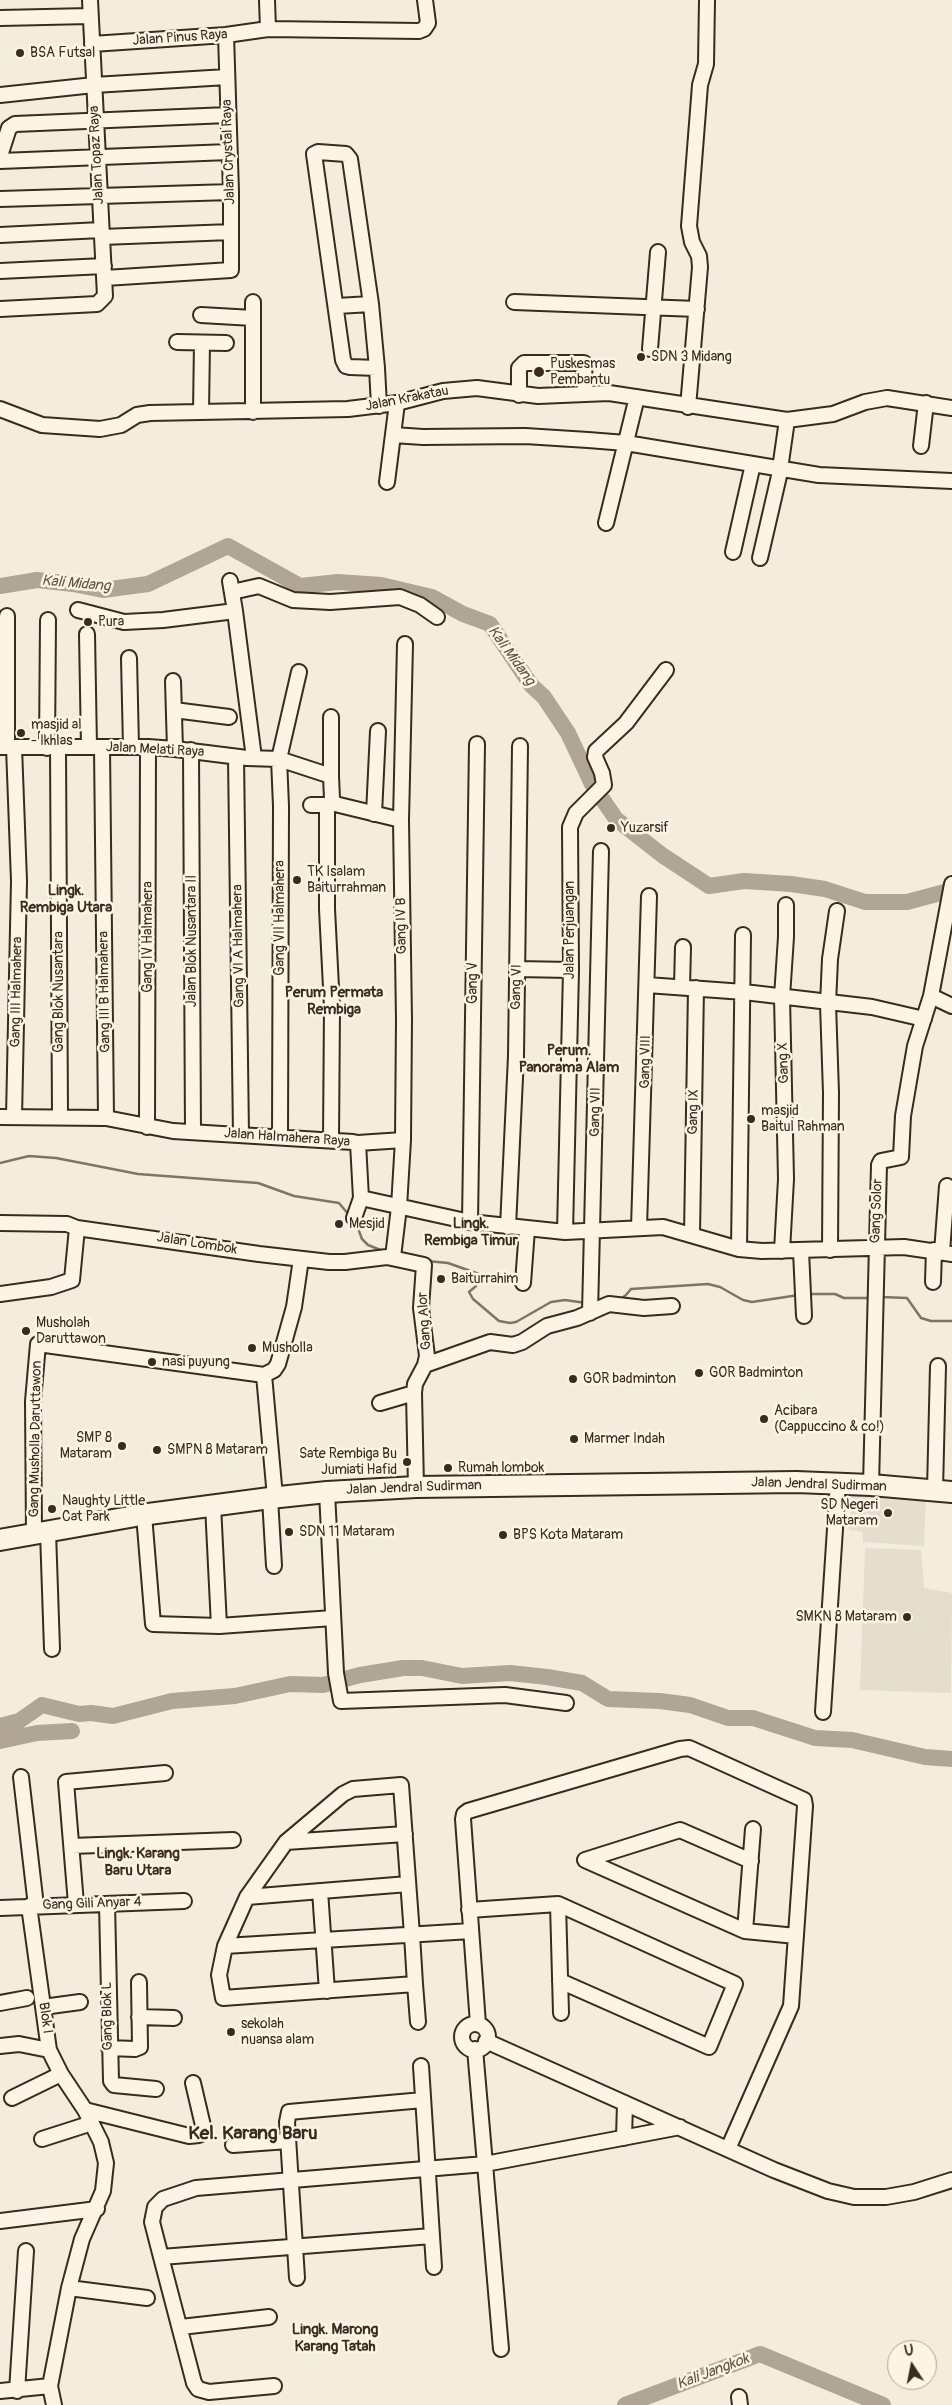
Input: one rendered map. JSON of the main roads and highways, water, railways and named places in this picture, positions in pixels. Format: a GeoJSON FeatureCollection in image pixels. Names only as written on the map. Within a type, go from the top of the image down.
{"type":"FeatureCollection","features":[{"type":"Feature","properties":{"kind":"highway","name":"Jalan Jendral Sudirman"},"geometry":{"type":"LineString","coordinates":[[0,1540],[144,1515],[272,1497],[416,1487],[771,1482],[871,1484],[944,1491]]}},
{"type":"Feature","properties":{"kind":"waterway","name":"Kali Midang"},"geometry":{"type":"LineString","coordinates":[[0,586],[37,580],[103,590],[148,584],[228,546],[300,586],[338,582],[381,585],[432,597],[463,614],[490,624],[531,685],[544,697],[568,733],[592,784],[616,819],[662,855],[709,886],[744,881],[791,884],[825,889],[865,902],[907,902],[952,890]]}},
{"type":"Feature","properties":{"kind":"waterway"},"geometry":{"type":"LineString","coordinates":[[0,1163],[29,1156],[56,1158],[138,1174],[258,1183],[294,1196],[339,1203],[349,1215]]}},
{"type":"Feature","properties":{"kind":"waterway"},"geometry":{"type":"LineString","coordinates":[[356,1223],[362,1239],[368,1245],[383,1251]]}},
{"type":"Feature","properties":{"kind":"waterway"},"geometry":{"type":"LineString","coordinates":[[427,1261],[448,1263],[479,1274],[476,1286],[469,1292],[473,1299],[499,1321],[516,1322],[551,1302],[565,1300],[586,1303]]}},
{"type":"Feature","properties":{"kind":"waterway"},"geometry":{"type":"LineString","coordinates":[[619,1300],[631,1289],[708,1284],[720,1287],[743,1300],[752,1302],[799,1295]]}},
{"type":"Feature","properties":{"kind":"waterway"},"geometry":{"type":"LineString","coordinates":[[806,1294],[835,1294],[844,1298],[870,1298]]}},
{"type":"Feature","properties":{"kind":"waterway"},"geometry":{"type":"LineString","coordinates":[[881,1297],[907,1298],[921,1318],[931,1321],[952,1321]]}},
{"type":"Feature","properties":{"kind":"waterway"},"geometry":{"type":"LineString","coordinates":[[0,1726],[19,1721],[42,1705],[79,1714],[91,1713],[113,1716],[172,1701],[235,1696],[290,1684],[323,1685],[360,1675],[403,1668],[422,1668],[462,1676],[510,1673],[582,1683],[608,1699],[660,1701],[690,1705],[728,1718],[753,1718],[815,1738],[852,1740],[925,1757],[952,1759]]}},
{"type":"Feature","properties":{"kind":"waterway"},"geometry":{"type":"LineString","coordinates":[[0,1741],[37,1733],[72,1731]]}},
{"type":"Feature","properties":{"kind":"waterway","name":"Kali Jangkok"},"geometry":{"type":"LineString","coordinates":[[625,2405],[760,2354],[883,2405]]}},
{"type":"Feature","properties":{"kind":"place","name":"BSA Futsal"},"geometry":{"type":"Point","coordinates":[20,53]}},
{"type":"Feature","properties":{"kind":"place","name":"SDN 3 Midang"},"geometry":{"type":"Point","coordinates":[641,357]}},
{"type":"Feature","properties":{"kind":"place","name":"Puskesmas Pembantu"},"geometry":{"type":"Point","coordinates":[539,372]}},
{"type":"Feature","properties":{"kind":"place","name":"Pura"},"geometry":{"type":"Point","coordinates":[88,622]}},
{"type":"Feature","properties":{"kind":"place","name":"masjid al - Ikhlas"},"geometry":{"type":"Point","coordinates":[21,733]}},
{"type":"Feature","properties":{"kind":"place","name":"Yuzarsif"},"geometry":{"type":"Point","coordinates":[611,828]}},
{"type":"Feature","properties":{"kind":"place","name":"TK Isalam Baiturrahman"},"geometry":{"type":"Point","coordinates":[297,880]}},
{"type":"Feature","properties":{"kind":"place","name":"masjid Baitul Rahman"},"geometry":{"type":"Point","coordinates":[751,1119]}},
{"type":"Feature","properties":{"kind":"place","name":"Mesjid"},"geometry":{"type":"Point","coordinates":[339,1224]}},
{"type":"Feature","properties":{"kind":"place","name":"Baiturrahim"},"geometry":{"type":"Point","coordinates":[441,1279]}},
{"type":"Feature","properties":{"kind":"place","name":"Musholah Daruttawon"},"geometry":{"type":"Point","coordinates":[26,1331]}},
{"type":"Feature","properties":{"kind":"place","name":"Musholla"},"geometry":{"type":"Point","coordinates":[252,1348]}},
{"type":"Feature","properties":{"kind":"place","name":"nasi puyung"},"geometry":{"type":"Point","coordinates":[152,1362]}},
{"type":"Feature","properties":{"kind":"place","name":"GOR Badminton"},"geometry":{"type":"Point","coordinates":[699,1373]}},
{"type":"Feature","properties":{"kind":"place","name":"GOR badminton"},"geometry":{"type":"Point","coordinates":[573,1379]}},
{"type":"Feature","properties":{"kind":"place","name":"Acibara (Cappuccino & co!)"},"geometry":{"type":"Point","coordinates":[764,1419]}},
{"type":"Feature","properties":{"kind":"place","name":"Marmer Indah"},"geometry":{"type":"Point","coordinates":[574,1439]}},
{"type":"Feature","properties":{"kind":"place","name":"SMP 8 Mataram"},"geometry":{"type":"Point","coordinates":[122,1446]}},
{"type":"Feature","properties":{"kind":"place","name":"SMPN 8 Mataram"},"geometry":{"type":"Point","coordinates":[157,1450]}},
{"type":"Feature","properties":{"kind":"place","name":"Sate Rembiga Bu Jumiati Hafid"},"geometry":{"type":"Point","coordinates":[407,1462]}},
{"type":"Feature","properties":{"kind":"place","name":"Rumah lombok"},"geometry":{"type":"Point","coordinates":[448,1468]}},
{"type":"Feature","properties":{"kind":"place","name":"Naughty Little Cat Park"},"geometry":{"type":"Point","coordinates":[52,1509]}},
{"type":"Feature","properties":{"kind":"place","name":"SD Negeri Mataram"},"geometry":{"type":"Point","coordinates":[888,1513]}},
{"type":"Feature","properties":{"kind":"place","name":"SDN 11 Mataram"},"geometry":{"type":"Point","coordinates":[289,1532]}},
{"type":"Feature","properties":{"kind":"place","name":"BPS Kota Mataram"},"geometry":{"type":"Point","coordinates":[503,1535]}},
{"type":"Feature","properties":{"kind":"place","name":"SMKN 8 Mataram"},"geometry":{"type":"Point","coordinates":[907,1617]}},
{"type":"Feature","properties":{"kind":"place","name":"sekolah nuansa alam"},"geometry":{"type":"Point","coordinates":[231,2032]}},
{"type":"Feature","properties":{"kind":"district","name":"Lingk. Rembiga Utara"},"geometry":{"type":"Point","coordinates":[66,900]}},
{"type":"Feature","properties":{"kind":"district","name":"Perum Permata Rembiga"},"geometry":{"type":"Point","coordinates":[334,1002]}},
{"type":"Feature","properties":{"kind":"district","name":"Perum. Panorama Alam"},"geometry":{"type":"Point","coordinates":[569,1060]}},
{"type":"Feature","properties":{"kind":"district","name":"Lingk. Rembiga Timur"},"geometry":{"type":"Point","coordinates":[471,1232]}},
{"type":"Feature","properties":{"kind":"district","name":"Lingk. Karang Baru Utara"},"geometry":{"type":"Point","coordinates":[138,1862]}},
{"type":"Feature","properties":{"kind":"district","name":"Kel. Karang Baru"},"geometry":{"type":"Point","coordinates":[253,2134]}},
{"type":"Feature","properties":{"kind":"district","name":"Lingk. Marong Karang Tatah"},"geometry":{"type":"Point","coordinates":[335,2338]}}]}
